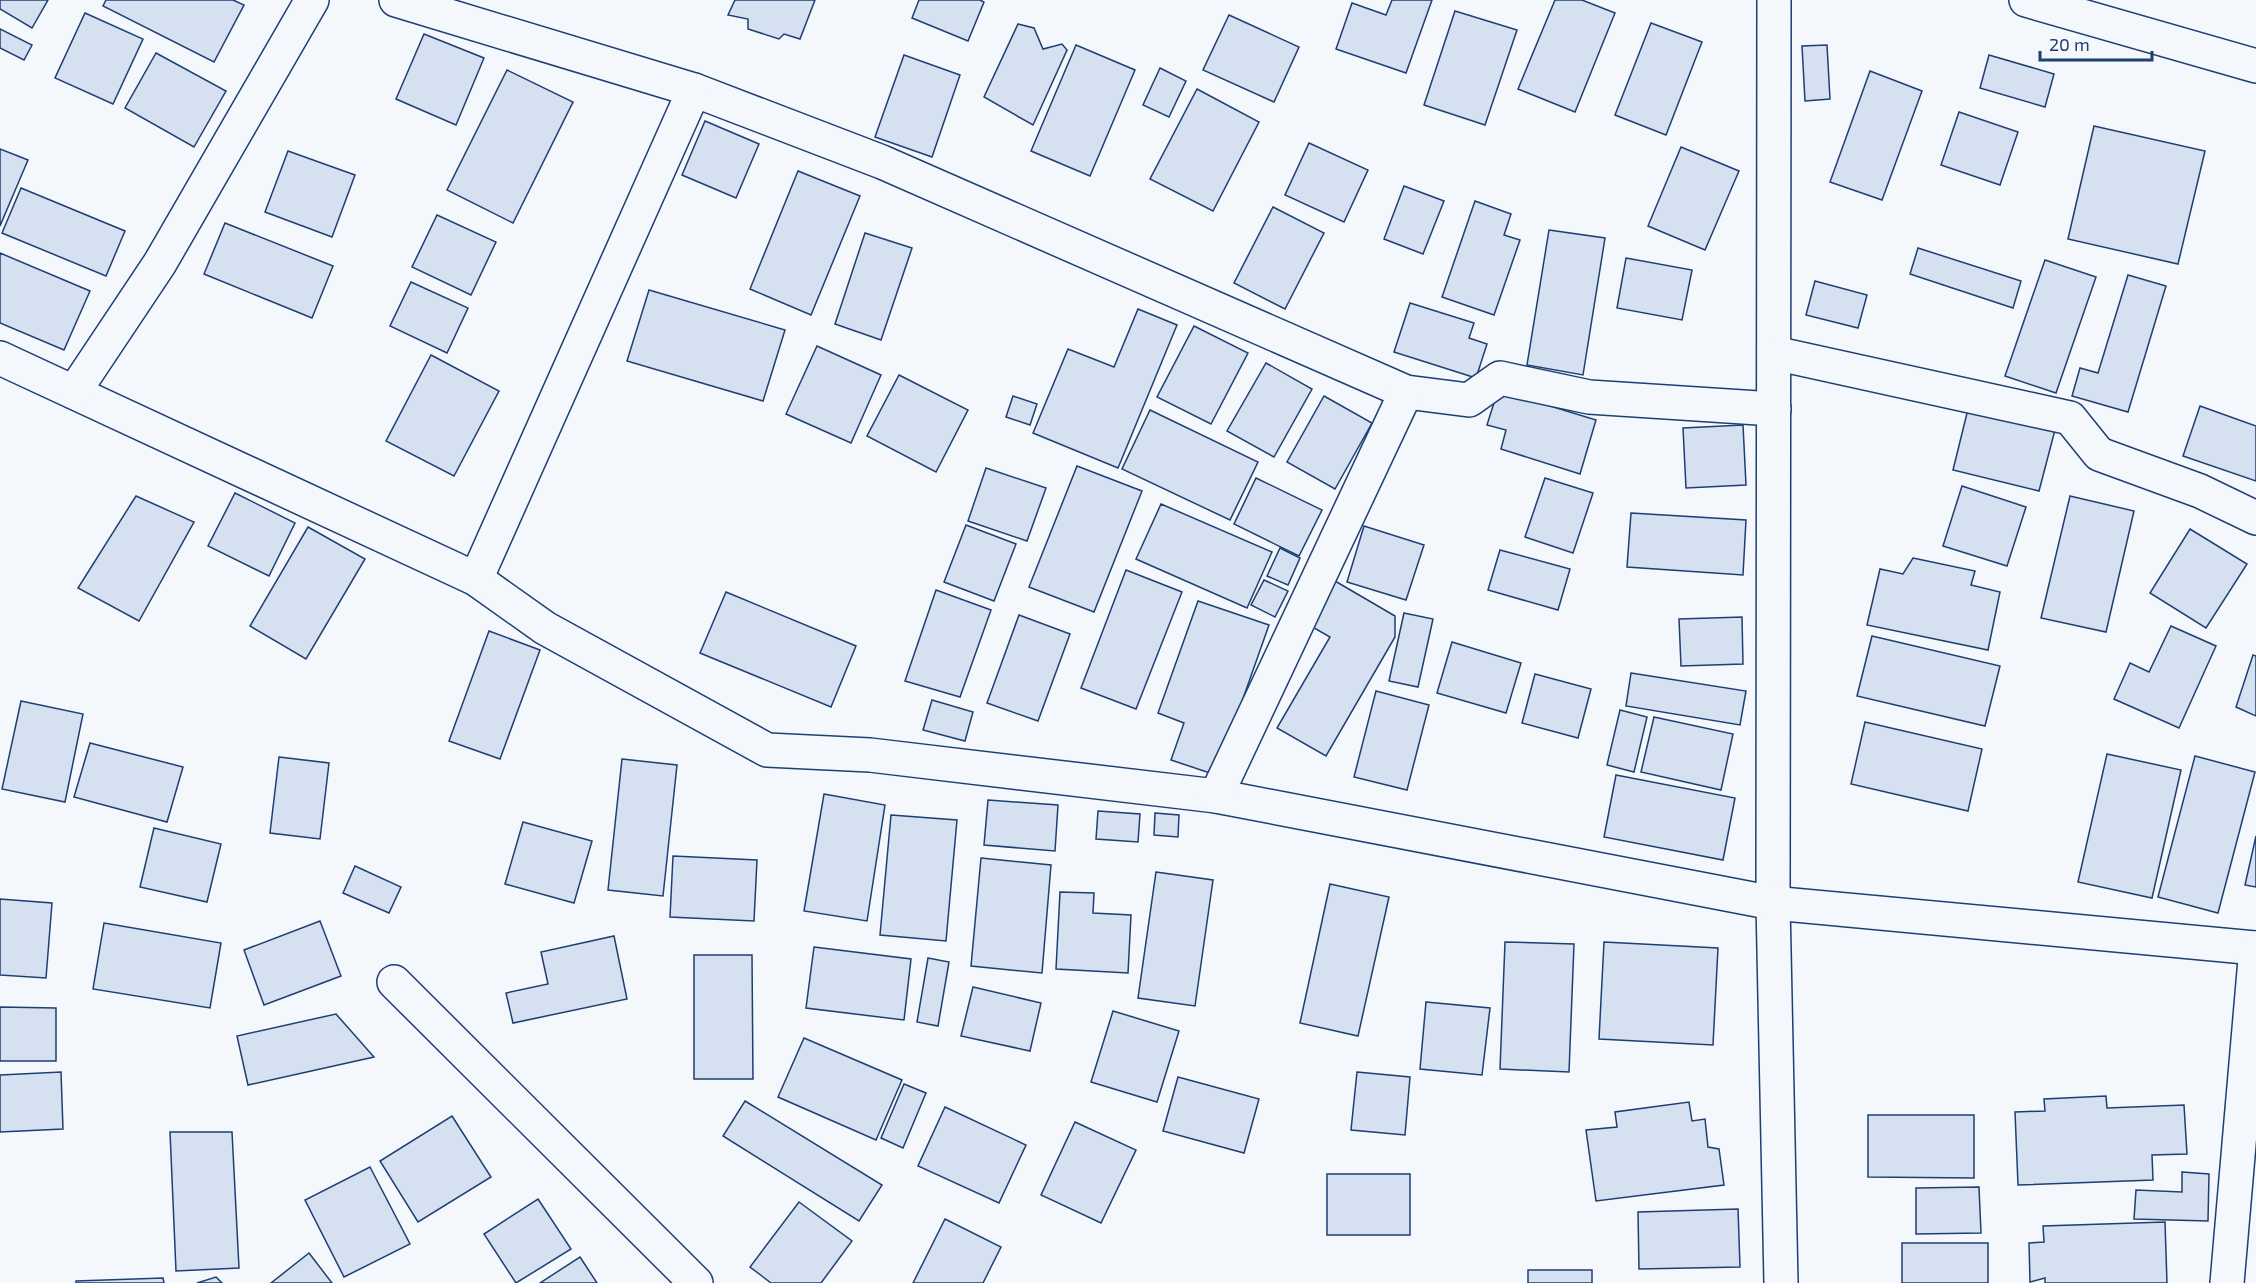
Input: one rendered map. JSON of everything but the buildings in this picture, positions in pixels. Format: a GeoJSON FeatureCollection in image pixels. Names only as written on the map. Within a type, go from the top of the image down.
{"type":"FeatureCollection","features":[{"type":"Feature","properties":{"kind":"street"},"geometry":{"type":"LineString","coordinates":[[74,392],[160,262],[312,0]]}},
{"type":"Feature","properties":{"kind":"street"},"geometry":{"type":"LineString","coordinates":[[396,0],[694,90],[882,162],[1406,392],[1469,400],[1500,378],[1589,397],[1774,408]]}},
{"type":"Feature","properties":{"kind":"street"},"geometry":{"type":"LineString","coordinates":[[1774,0],[1773,903],[1781,1283]]}},
{"type":"Feature","properties":{"kind":"street"},"geometry":{"type":"LineString","coordinates":[[2026,0],[2256,66]]}},
{"type":"Feature","properties":{"kind":"street"},"geometry":{"type":"LineString","coordinates":[[476,579],[694,90]]}},
{"type":"Feature","properties":{"kind":"street"},"geometry":{"type":"LineString","coordinates":[[1774,353],[2070,418],[2099,454],[2200,491],[2256,518]]}},
{"type":"Feature","properties":{"kind":"street"},"geometry":{"type":"LineString","coordinates":[[0,358],[476,579],[545,628],[768,750],[870,755],[1216,796],[1773,903],[2256,948],[2227,1283]]}},
{"type":"Feature","properties":{"kind":"street"},"geometry":{"type":"LineString","coordinates":[[1216,796],[1406,392]]}},
{"type":"Feature","properties":{"kind":"street"},"geometry":{"type":"LineString","coordinates":[[394,982],[696,1283]]}}]}
